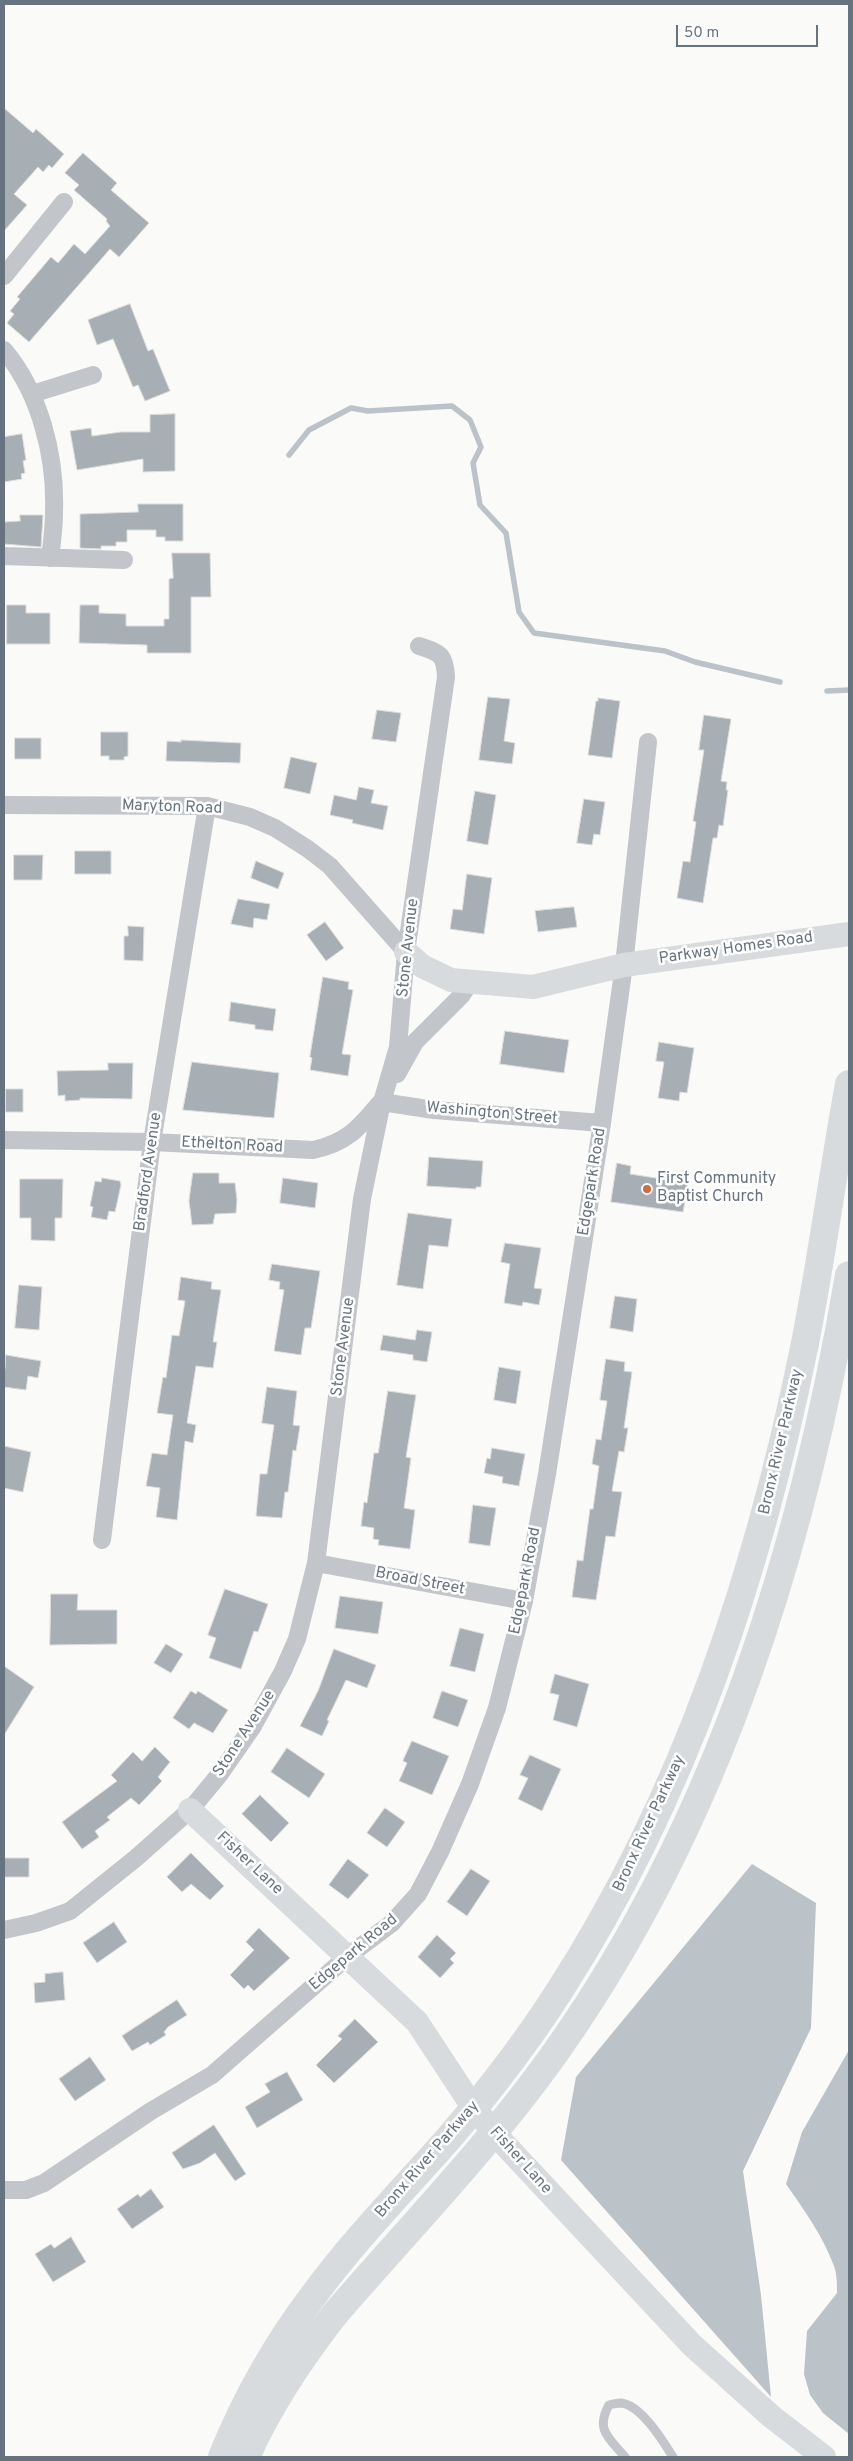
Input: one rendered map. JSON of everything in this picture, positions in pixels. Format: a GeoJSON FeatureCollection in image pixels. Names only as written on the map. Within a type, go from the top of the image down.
{"type":"FeatureCollection","features":[{"type":"Feature","properties":{"kind":"highway","name":"Bronx River Parkway"},"geometry":{"type":"LineString","coordinates":[[222,2457],[256,2385],[312,2297],[356,2241],[474,2108],[540,2021],[614,1900],[660,1806],[710,1685],[756,1544],[791,1409],[817,1280],[849,1084]]}},
{"type":"Feature","properties":{"kind":"highway","name":"Bronx River Parkway"},"geometry":{"type":"LineString","coordinates":[[246,2457],[275,2400],[334,2314],[494,2133],[560,2047],[617,1958],[667,1866],[711,1770],[760,1639],[791,1538],[825,1402],[849,1275]]}},
{"type":"Feature","properties":{"kind":"street"},"geometry":{"type":"LineString","coordinates":[[4,276],[64,202]]}},
{"type":"Feature","properties":{"kind":"street"},"geometry":{"type":"LineString","coordinates":[[4,350],[32,394],[46,437],[52,472],[54,511],[50,558]]}},
{"type":"Feature","properties":{"kind":"street"},"geometry":{"type":"LineString","coordinates":[[32,394],[93,375]]}},
{"type":"Feature","properties":{"kind":"street"},"geometry":{"type":"LineString","coordinates":[[4,556],[124,560]]}},
{"type":"Feature","properties":{"kind":"street","name":"Stone Avenue"},"geometry":{"type":"LineString","coordinates":[[4,1930],[36,1923],[70,1911],[136,1858],[190,1810],[219,1775],[254,1726],[275,1688],[297,1639],[316,1563],[362,1200],[382,1102],[398,1047],[406,952],[446,677],[446,662],[439,653],[420,646]]}},
{"type":"Feature","properties":{"kind":"street","name":"Edgepark Road"},"geometry":{"type":"LineString","coordinates":[[4,2190],[26,2190],[44,2182],[151,2111],[212,2075],[348,1956],[392,1923],[418,1894],[440,1852],[470,1784],[497,1708],[524,1601],[602,1123],[624,965],[648,742]]}},
{"type":"Feature","properties":{"kind":"street","name":"Maryton Road"},"geometry":{"type":"LineString","coordinates":[[4,805],[207,806],[250,817],[275,828],[308,849],[346,882],[406,952]]}},
{"type":"Feature","properties":{"kind":"street","name":"Bradford Avenue"},"geometry":{"type":"LineString","coordinates":[[102,1540],[152,1142],[207,806]]}},
{"type":"Feature","properties":{"kind":"street","name":"Parkway Homes Road"},"geometry":{"type":"LineString","coordinates":[[406,952],[422,966],[452,980],[533,987],[624,965],[849,934]]}},
{"type":"Feature","properties":{"kind":"street"},"geometry":{"type":"LineString","coordinates":[[382,1102],[415,1042],[460,996],[470,983]]}},
{"type":"Feature","properties":{"kind":"street","name":"Ethelton Road"},"geometry":{"type":"LineString","coordinates":[[4,1140],[152,1142],[313,1150],[331,1146],[353,1134],[382,1102]]}},
{"type":"Feature","properties":{"kind":"street","name":"Washington Street"},"geometry":{"type":"LineString","coordinates":[[382,1102],[434,1110],[602,1123]]}},
{"type":"Feature","properties":{"kind":"street","name":"Broad Street"},"geometry":{"type":"LineString","coordinates":[[316,1563],[524,1601]]}},
{"type":"Feature","properties":{"kind":"street","name":"Fisher Lane"},"geometry":{"type":"LineString","coordinates":[[190,1810],[348,1956],[425,2031],[474,2108],[494,2133],[692,2345],[816,2455]]}},
{"type":"Feature","properties":{"kind":"lane"},"geometry":{"type":"LineString","coordinates":[[625,2457],[602,2429],[602,2417],[609,2405],[622,2403],[637,2411],[660,2436],[673,2457]]}},
{"type":"Feature","properties":{"kind":"shaded area"},"geometry":{"type":"Polygon","coordinates":[[[752,1864],[816,1903],[811,2028],[743,2171],[761,2295],[771,2397],[561,2160],[576,2077],[752,1864]]]}},
{"type":"Feature","properties":{"kind":"shaded area"},"geometry":{"type":"Polygon","coordinates":[[[849,2050],[849,2434],[823,2413],[810,2395],[804,2374],[807,2331],[837,2293],[837,2279],[834,2266],[824,2244],[786,2184],[802,2132],[849,2050]]]}},
{"type":"Feature","properties":{"kind":"building"},"geometry":{"type":"Polygon","coordinates":[[[4,108],[33,133],[36,129],[64,154],[52,168],[49,165],[43,172],[38,167],[14,194],[27,205],[4,231],[4,108]]]}},
{"type":"Feature","properties":{"kind":"building"},"geometry":{"type":"Polygon","coordinates":[[[83,153],[117,183],[111,190],[149,223],[119,257],[110,249],[29,342],[7,323],[14,314],[10,311],[20,299],[17,297],[51,257],[58,263],[74,244],[85,254],[110,226],[106,221],[107,219],[74,190],[79,185],[65,173],[83,153]]]}},
{"type":"Feature","properties":{"kind":"building"},"geometry":{"type":"Polygon","coordinates":[[[130,304],[148,351],[153,349],[170,391],[145,401],[138,385],[133,387],[113,339],[97,345],[88,320],[130,304]]]}},
{"type":"Feature","properties":{"kind":"building"},"geometry":{"type":"Polygon","coordinates":[[[175,414],[175,471],[143,472],[143,459],[77,470],[70,431],[91,428],[92,436],[121,432],[150,432],[150,415],[175,414]]]}},
{"type":"Feature","properties":{"kind":"building"},"geometry":{"type":"Polygon","coordinates":[[[22,434],[26,460],[23,461],[25,473],[21,474],[22,479],[4,482],[4,437],[22,434]]]}},
{"type":"Feature","properties":{"kind":"building"},"geometry":{"type":"Polygon","coordinates":[[[138,504],[183,504],[183,541],[165,541],[165,537],[156,537],[156,530],[127,530],[127,542],[116,542],[116,546],[101,546],[101,549],[80,548],[80,514],[138,512],[138,504]]]}},
{"type":"Feature","properties":{"kind":"building"},"geometry":{"type":"Polygon","coordinates":[[[20,515],[43,515],[41,547],[4,544],[4,522],[20,521],[20,515]]]}},
{"type":"Feature","properties":{"kind":"building"},"geometry":{"type":"Polygon","coordinates":[[[172,553],[210,553],[211,597],[191,597],[191,653],[147,653],[147,645],[79,643],[80,605],[99,605],[99,613],[126,614],[126,626],[164,626],[164,619],[169,619],[169,579],[173,578],[172,553]]]}},
{"type":"Feature","properties":{"kind":"building"},"geometry":{"type":"Polygon","coordinates":[[[7,605],[26,605],[26,613],[50,613],[50,644],[7,644],[7,605]]]}},
{"type":"Feature","properties":{"kind":"building"},"geometry":{"type":"Polygon","coordinates":[[[488,697],[510,699],[504,741],[515,743],[512,764],[479,760],[488,697]]]}},
{"type":"Feature","properties":{"kind":"building"},"geometry":{"type":"Polygon","coordinates":[[[598,698],[620,701],[612,758],[588,755],[598,698]]]}},
{"type":"Feature","properties":{"kind":"building"},"geometry":{"type":"Polygon","coordinates":[[[377,710],[401,713],[396,742],[372,739],[377,710]]]}},
{"type":"Feature","properties":{"kind":"building"},"geometry":{"type":"Polygon","coordinates":[[[704,715],[731,719],[721,781],[727,782],[726,790],[728,790],[723,826],[719,825],[717,838],[713,838],[703,903],[677,898],[683,861],[690,862],[696,822],[693,821],[704,750],[699,750],[704,715]]]}},
{"type":"Feature","properties":{"kind":"building"},"geometry":{"type":"Polygon","coordinates":[[[101,732],[128,732],[128,756],[124,757],[124,760],[109,760],[109,756],[101,756],[101,732]]]}},
{"type":"Feature","properties":{"kind":"building"},"geometry":{"type":"Polygon","coordinates":[[[15,738],[41,738],[41,759],[15,759],[15,738]]]}},
{"type":"Feature","properties":{"kind":"building"},"geometry":{"type":"Polygon","coordinates":[[[181,740],[241,743],[240,763],[166,761],[167,741],[181,742],[181,740]]]}},
{"type":"Feature","properties":{"kind":"building"},"geometry":{"type":"Polygon","coordinates":[[[291,757],[317,763],[310,794],[284,788],[291,757]]]}},
{"type":"Feature","properties":{"kind":"building"},"geometry":{"type":"Polygon","coordinates":[[[359,787],[374,790],[371,803],[388,806],[383,830],[352,823],[353,820],[330,815],[334,795],[356,800],[359,787]]]}},
{"type":"Feature","properties":{"kind":"building"},"geometry":{"type":"Polygon","coordinates":[[[475,791],[496,795],[488,845],[467,841],[475,791]]]}},
{"type":"Feature","properties":{"kind":"building"},"geometry":{"type":"Polygon","coordinates":[[[584,799],[605,802],[600,835],[594,834],[592,845],[577,843],[584,799]]]}},
{"type":"Feature","properties":{"kind":"building"},"geometry":{"type":"Polygon","coordinates":[[[75,851],[111,851],[111,874],[75,874],[75,851]]]}},
{"type":"Feature","properties":{"kind":"building"},"geometry":{"type":"Polygon","coordinates":[[[14,855],[43,855],[42,880],[14,880],[14,855]]]}},
{"type":"Feature","properties":{"kind":"building"},"geometry":{"type":"Polygon","coordinates":[[[256,861],[284,873],[278,889],[251,878],[256,861]]]}},
{"type":"Feature","properties":{"kind":"building"},"geometry":{"type":"Polygon","coordinates":[[[467,874],[492,878],[484,934],[450,929],[453,909],[462,910],[467,874]]]}},
{"type":"Feature","properties":{"kind":"building"},"geometry":{"type":"Polygon","coordinates":[[[238,899],[270,904],[267,920],[254,918],[253,928],[231,924],[238,899]]]}},
{"type":"Feature","properties":{"kind":"building"},"geometry":{"type":"Polygon","coordinates":[[[574,907],[577,927],[538,932],[535,911],[574,907]]]}},
{"type":"Feature","properties":{"kind":"building"},"geometry":{"type":"Polygon","coordinates":[[[325,922],[344,948],[326,961],[307,935],[325,922]]]}},
{"type":"Feature","properties":{"kind":"building"},"geometry":{"type":"Polygon","coordinates":[[[128,926],[144,927],[143,961],[124,960],[124,936],[128,936],[128,926]]]}},
{"type":"Feature","properties":{"kind":"building"},"geometry":{"type":"Polygon","coordinates":[[[323,977],[349,982],[348,989],[353,990],[342,1054],[351,1055],[348,1076],[310,1070],[312,1058],[310,1057],[323,977]]]}},
{"type":"Feature","properties":{"kind":"building"},"geometry":{"type":"Polygon","coordinates":[[[231,1002],[276,1009],[273,1031],[255,1029],[255,1025],[229,1021],[231,1002]]]}},
{"type":"Feature","properties":{"kind":"building"},"geometry":{"type":"Polygon","coordinates":[[[505,1031],[569,1040],[564,1073],[500,1064],[505,1031]]]}},
{"type":"Feature","properties":{"kind":"building"},"geometry":{"type":"Polygon","coordinates":[[[659,1042],[694,1048],[687,1093],[680,1092],[679,1101],[658,1098],[664,1062],[656,1061],[659,1042]]]}},
{"type":"Feature","properties":{"kind":"building"},"geometry":{"type":"Polygon","coordinates":[[[192,1062],[279,1073],[274,1118],[183,1110],[192,1062]]]}},
{"type":"Feature","properties":{"kind":"building"},"geometry":{"type":"Polygon","coordinates":[[[108,1063],[133,1063],[132,1099],[80,1098],[80,1100],[65,1101],[65,1095],[58,1096],[57,1071],[108,1070],[108,1063]]]}},
{"type":"Feature","properties":{"kind":"building"},"geometry":{"type":"Polygon","coordinates":[[[6,1089],[23,1089],[23,1112],[6,1112],[6,1089]]]}},
{"type":"Feature","properties":{"kind":"building"},"geometry":{"type":"Polygon","coordinates":[[[429,1157],[483,1161],[481,1187],[476,1187],[476,1189],[427,1186],[429,1157]]]}},
{"type":"Feature","properties":{"kind":"building"},"geometry":{"type":"Polygon","coordinates":[[[617,1163],[631,1166],[630,1174],[688,1183],[683,1212],[611,1202],[617,1163]]]}},
{"type":"Feature","properties":{"kind":"building"},"geometry":{"type":"Polygon","coordinates":[[[193,1173],[219,1173],[219,1183],[235,1183],[236,1213],[215,1214],[213,1224],[192,1225],[189,1201],[193,1173]]]}},
{"type":"Feature","properties":{"kind":"building"},"geometry":{"type":"Polygon","coordinates":[[[102,1178],[120,1181],[121,1185],[115,1212],[109,1211],[107,1220],[91,1217],[93,1207],[90,1206],[95,1181],[101,1182],[102,1178]]]}},
{"type":"Feature","properties":{"kind":"building"},"geometry":{"type":"Polygon","coordinates":[[[283,1178],[318,1183],[315,1208],[280,1203],[283,1178]]]}},
{"type":"Feature","properties":{"kind":"building"},"geometry":{"type":"Polygon","coordinates":[[[20,1179],[63,1179],[62,1218],[55,1218],[55,1241],[31,1240],[31,1218],[20,1218],[20,1179]]]}},
{"type":"Feature","properties":{"kind":"building"},"geometry":{"type":"Polygon","coordinates":[[[408,1213],[452,1219],[448,1247],[429,1245],[423,1289],[397,1285],[408,1213]]]}},
{"type":"Feature","properties":{"kind":"building"},"geometry":{"type":"Polygon","coordinates":[[[505,1243],[541,1248],[534,1288],[542,1289],[539,1305],[523,1302],[522,1306],[504,1303],[510,1264],[501,1262],[505,1243]]]}},
{"type":"Feature","properties":{"kind":"building"},"geometry":{"type":"Polygon","coordinates":[[[272,1264],[320,1271],[311,1328],[305,1328],[301,1355],[274,1351],[284,1290],[279,1289],[280,1282],[269,1280],[272,1264]]]}},
{"type":"Feature","properties":{"kind":"building"},"geometry":{"type":"Polygon","coordinates":[[[181,1277],[212,1282],[211,1289],[221,1290],[213,1342],[217,1342],[213,1368],[196,1366],[187,1423],[196,1425],[193,1443],[185,1441],[177,1520],[156,1517],[160,1488],[146,1486],[152,1453],[167,1455],[173,1415],[157,1413],[163,1377],[166,1378],[172,1335],[179,1336],[185,1301],[178,1300],[181,1277]]]}},
{"type":"Feature","properties":{"kind":"building"},"geometry":{"type":"Polygon","coordinates":[[[19,1285],[42,1287],[39,1330],[15,1328],[19,1285]]]}},
{"type":"Feature","properties":{"kind":"building"},"geometry":{"type":"Polygon","coordinates":[[[615,1296],[637,1299],[633,1332],[610,1328],[615,1296]]]}},
{"type":"Feature","properties":{"kind":"building"},"geometry":{"type":"Polygon","coordinates":[[[417,1330],[432,1332],[427,1362],[413,1360],[413,1355],[380,1350],[383,1335],[415,1340],[417,1330]]]}},
{"type":"Feature","properties":{"kind":"building"},"geometry":{"type":"Polygon","coordinates":[[[6,1355],[41,1361],[38,1378],[28,1376],[26,1390],[4,1387],[6,1355]]]}},
{"type":"Feature","properties":{"kind":"building"},"geometry":{"type":"Polygon","coordinates":[[[606,1359],[625,1362],[624,1371],[632,1372],[624,1428],[628,1428],[624,1452],[619,1451],[612,1491],[622,1492],[615,1537],[606,1536],[596,1600],[572,1597],[577,1560],[583,1561],[590,1509],[593,1509],[599,1466],[592,1464],[596,1439],[601,1440],[607,1401],[600,1400],[606,1359]]]}},
{"type":"Feature","properties":{"kind":"building"},"geometry":{"type":"Polygon","coordinates":[[[499,1367],[521,1371],[516,1404],[494,1400],[499,1367]]]}},
{"type":"Feature","properties":{"kind":"building"},"geometry":{"type":"Polygon","coordinates":[[[267,1387],[297,1391],[293,1425],[300,1426],[296,1451],[293,1450],[288,1492],[285,1492],[282,1518],[256,1516],[260,1474],[267,1474],[274,1425],[262,1423],[267,1387]]]}},
{"type":"Feature","properties":{"kind":"building"},"geometry":{"type":"Polygon","coordinates":[[[388,1391],[416,1395],[406,1457],[411,1458],[404,1508],[415,1510],[410,1549],[378,1545],[379,1540],[373,1539],[374,1528],[361,1526],[364,1502],[367,1503],[374,1453],[378,1453],[388,1391]]]}},
{"type":"Feature","properties":{"kind":"building"},"geometry":{"type":"Polygon","coordinates":[[[4,1446],[31,1452],[23,1492],[4,1488],[4,1446]]]}},
{"type":"Feature","properties":{"kind":"building"},"geometry":{"type":"Polygon","coordinates":[[[492,1448],[525,1454],[519,1486],[502,1483],[503,1477],[484,1473],[487,1458],[490,1459],[492,1448]]]}},
{"type":"Feature","properties":{"kind":"building"},"geometry":{"type":"Polygon","coordinates":[[[473,1505],[496,1508],[490,1546],[469,1543],[473,1505]]]}},
{"type":"Feature","properties":{"kind":"building"},"geometry":{"type":"Polygon","coordinates":[[[225,1589],[268,1604],[258,1632],[254,1631],[241,1669],[209,1658],[216,1638],[208,1635],[225,1589]]]}},
{"type":"Feature","properties":{"kind":"building"},"geometry":{"type":"Polygon","coordinates":[[[51,1594],[78,1594],[77,1610],[117,1610],[117,1644],[50,1645],[51,1594]]]}},
{"type":"Feature","properties":{"kind":"building"},"geometry":{"type":"Polygon","coordinates":[[[340,1596],[383,1602],[378,1634],[335,1628],[340,1596]]]}},
{"type":"Feature","properties":{"kind":"building"},"geometry":{"type":"Polygon","coordinates":[[[460,1628],[484,1634],[475,1672],[450,1666],[460,1628]]]}},
{"type":"Feature","properties":{"kind":"building"},"geometry":{"type":"Polygon","coordinates":[[[166,1644],[183,1654],[171,1673],[154,1663],[166,1644]]]}},
{"type":"Feature","properties":{"kind":"building"},"geometry":{"type":"Polygon","coordinates":[[[334,1649],[376,1665],[367,1688],[346,1680],[327,1720],[329,1721],[322,1736],[300,1726],[318,1691],[334,1649]]]}},
{"type":"Feature","properties":{"kind":"building"},"geometry":{"type":"Polygon","coordinates":[[[4,1666],[34,1687],[4,1735],[4,1666]]]}},
{"type":"Feature","properties":{"kind":"building"},"geometry":{"type":"Polygon","coordinates":[[[555,1674],[589,1684],[577,1727],[553,1720],[559,1695],[550,1693],[555,1674]]]}},
{"type":"Feature","properties":{"kind":"building"},"geometry":{"type":"Polygon","coordinates":[[[191,1691],[196,1694],[198,1691],[228,1710],[213,1733],[194,1723],[189,1729],[173,1718],[191,1691]]]}},
{"type":"Feature","properties":{"kind":"building"},"geometry":{"type":"Polygon","coordinates":[[[442,1691],[468,1700],[458,1727],[433,1718],[442,1691]]]}},
{"type":"Feature","properties":{"kind":"building"},"geometry":{"type":"Polygon","coordinates":[[[412,1741],[449,1756],[432,1795],[399,1781],[407,1763],[403,1761],[412,1741]]]}},
{"type":"Feature","properties":{"kind":"building"},"geometry":{"type":"Polygon","coordinates":[[[155,1747],[170,1762],[158,1777],[162,1781],[139,1805],[131,1798],[107,1817],[110,1820],[95,1831],[99,1837],[82,1849],[62,1822],[117,1781],[111,1775],[133,1752],[142,1761],[155,1747]]]}},
{"type":"Feature","properties":{"kind":"building"},"geometry":{"type":"Polygon","coordinates":[[[287,1748],[325,1774],[309,1798],[271,1772],[287,1748]]]}},
{"type":"Feature","properties":{"kind":"building"},"geometry":{"type":"Polygon","coordinates":[[[530,1755],[561,1769],[542,1811],[518,1799],[528,1778],[520,1775],[530,1755]]]}},
{"type":"Feature","properties":{"kind":"building"},"geometry":{"type":"Polygon","coordinates":[[[260,1795],[289,1823],[271,1842],[242,1814],[260,1795]]]}},
{"type":"Feature","properties":{"kind":"building"},"geometry":{"type":"Polygon","coordinates":[[[385,1808],[405,1822],[387,1847],[367,1833],[385,1808]]]}},
{"type":"Feature","properties":{"kind":"building"},"geometry":{"type":"Polygon","coordinates":[[[191,1853],[224,1886],[210,1900],[191,1884],[182,1892],[167,1877],[191,1853]]]}},
{"type":"Feature","properties":{"kind":"building"},"geometry":{"type":"Polygon","coordinates":[[[4,1858],[29,1858],[29,1877],[4,1877],[4,1858]]]}},
{"type":"Feature","properties":{"kind":"building"},"geometry":{"type":"Polygon","coordinates":[[[348,1859],[369,1875],[348,1899],[329,1885],[348,1859]]]}},
{"type":"Feature","properties":{"kind":"building"},"geometry":{"type":"Polygon","coordinates":[[[471,1869],[490,1881],[467,1916],[447,1902],[471,1869]]]}},
{"type":"Feature","properties":{"kind":"building"},"geometry":{"type":"Polygon","coordinates":[[[114,1922],[127,1942],[97,1963],[83,1943],[114,1922]]]}},
{"type":"Feature","properties":{"kind":"building"},"geometry":{"type":"Polygon","coordinates":[[[259,1928],[290,1958],[254,1991],[248,1985],[244,1989],[230,1975],[254,1950],[246,1942],[259,1928]]]}},
{"type":"Feature","properties":{"kind":"building"},"geometry":{"type":"Polygon","coordinates":[[[437,1935],[456,1953],[450,1959],[454,1963],[440,1978],[418,1957],[437,1935]]]}},
{"type":"Feature","properties":{"kind":"building"},"geometry":{"type":"Polygon","coordinates":[[[63,1972],[65,2000],[35,2003],[34,1983],[45,1982],[45,1974],[63,1972]]]}},
{"type":"Feature","properties":{"kind":"building"},"geometry":{"type":"Polygon","coordinates":[[[177,2000],[187,2015],[168,2027],[164,2032],[166,2035],[150,2045],[148,2042],[132,2051],[122,2036],[177,2000]]]}},
{"type":"Feature","properties":{"kind":"building"},"geometry":{"type":"Polygon","coordinates":[[[355,2019],[378,2042],[334,2083],[316,2065],[342,2039],[338,2036],[355,2019]]]}},
{"type":"Feature","properties":{"kind":"building"},"geometry":{"type":"Polygon","coordinates":[[[90,2057],[106,2080],[75,2101],[59,2079],[90,2057]]]}},
{"type":"Feature","properties":{"kind":"building"},"geometry":{"type":"Polygon","coordinates":[[[287,2072],[303,2100],[257,2128],[245,2107],[270,2092],[265,2084],[287,2072]]]}},
{"type":"Feature","properties":{"kind":"building"},"geometry":{"type":"Polygon","coordinates":[[[214,2125],[246,2174],[235,2181],[215,2153],[200,2163],[183,2169],[172,2153],[214,2125]]]}},
{"type":"Feature","properties":{"kind":"building"},"geometry":{"type":"Polygon","coordinates":[[[151,2189],[164,2207],[132,2229],[117,2209],[138,2194],[140,2197],[151,2189]]]}},
{"type":"Feature","properties":{"kind":"building"},"geometry":{"type":"Polygon","coordinates":[[[71,2237],[86,2262],[53,2282],[35,2254],[51,2244],[54,2248],[71,2237]]]}},
{"type":"Feature","properties":{"kind":"waterway"},"geometry":{"type":"LineString","coordinates":[[289,455],[309,430],[351,408],[368,411],[452,406],[470,420],[481,447],[473,463],[480,505],[506,533],[519,612],[534,633],[665,651],[695,662],[780,682]]}},
{"type":"Feature","properties":{"kind":"waterway"},"geometry":{"type":"LineString","coordinates":[[827,691],[849,690]]}},
{"type":"Feature","properties":{"kind":"place","name":"First Community Baptist Church"},"geometry":{"type":"Point","coordinates":[647,1189]}}]}
